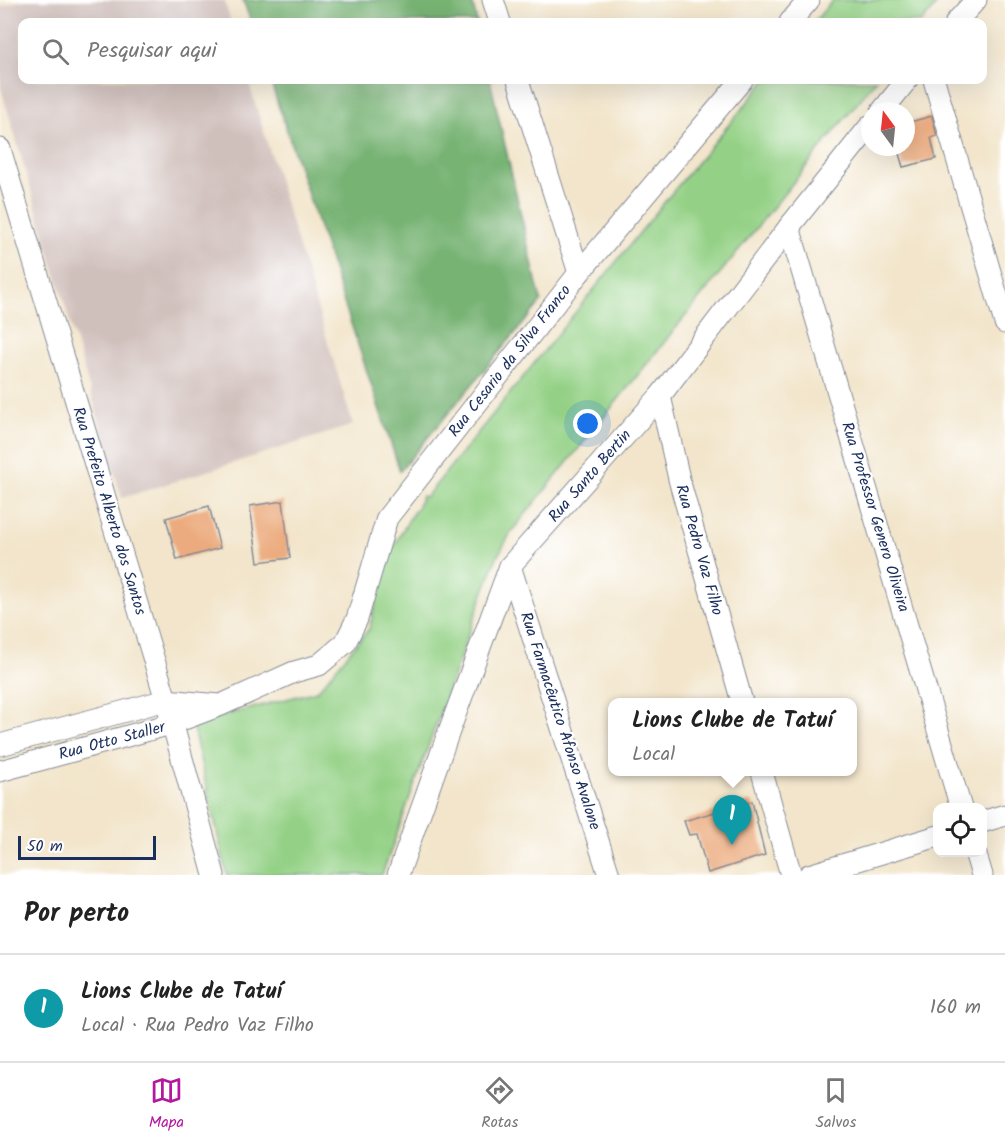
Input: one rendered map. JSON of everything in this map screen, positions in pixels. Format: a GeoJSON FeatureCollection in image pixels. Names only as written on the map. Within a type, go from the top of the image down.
{"type":"FeatureCollection","features":[{"type":"Feature","properties":{"kind":"street"},"geometry":{"type":"LineString","coordinates":[[493,0],[499,18]]}},
{"type":"Feature","properties":{"kind":"street"},"geometry":{"type":"LineString","coordinates":[[793,18],[809,0]]}},
{"type":"Feature","properties":{"kind":"street"},"geometry":{"type":"LineString","coordinates":[[960,18],[976,0]]}},
{"type":"Feature","properties":{"kind":"street"},"geometry":{"type":"LineString","coordinates":[[519,84],[579,273]]}},
{"type":"Feature","properties":{"kind":"street","name":"Rua Cesario da Silva Franco"},"geometry":{"type":"LineString","coordinates":[[319,664],[345,643],[357,619],[387,518],[579,273],[739,84]]}},
{"type":"Feature","properties":{"kind":"street"},"geometry":{"type":"LineString","coordinates":[[889,102],[904,84]]}},
{"type":"Feature","properties":{"kind":"street"},"geometry":{"type":"LineString","coordinates":[[935,84],[1005,323]]}},
{"type":"Feature","properties":{"kind":"street","name":"Rua Santo Bertin"},"geometry":{"type":"LineString","coordinates":[[398,875],[510,566],[660,396],[861,137]]}},
{"type":"Feature","properties":{"kind":"street","name":"Rua Prefeito Alberto dos Santos"},"geometry":{"type":"LineString","coordinates":[[0,149],[166,700],[214,875]]}},
{"type":"Feature","properties":{"kind":"street","name":"Rua Professor Genero Oliveira"},"geometry":{"type":"LineString","coordinates":[[789,227],[960,803]]}},
{"type":"Feature","properties":{"kind":"street","name":"Rua Pedro Vaz Filho"},"geometry":{"type":"LineString","coordinates":[[660,396],[680,483],[741,698]]}},
{"type":"Feature","properties":{"kind":"street","name":"Rua Farmacêutico Afonso Avalone"},"geometry":{"type":"LineString","coordinates":[[510,566],[609,875]]}},
{"type":"Feature","properties":{"kind":"street","name":"Rua Otto Staller"},"geometry":{"type":"LineString","coordinates":[[0,771],[171,724],[221,705],[294,672],[319,664]]}},
{"type":"Feature","properties":{"kind":"street","name":"Rua Otto Staller"},"geometry":{"type":"LineString","coordinates":[[0,745],[166,700],[221,705]]}},
{"type":"Feature","properties":{"kind":"street"},"geometry":{"type":"LineString","coordinates":[[763,776],[791,875]]}},
{"type":"Feature","properties":{"kind":"street"},"geometry":{"type":"LineString","coordinates":[[987,820],[1005,815]]}},
{"type":"Feature","properties":{"kind":"street"},"geometry":{"type":"LineString","coordinates":[[810,875],[933,838]]}},
{"type":"Feature","properties":{"kind":"street"},"geometry":{"type":"LineString","coordinates":[[976,857],[981,875]]}},
{"type":"Feature","properties":{"kind":"shaded area"},"geometry":{"type":"Polygon","coordinates":[[[23,0],[224,0],[230,18],[18,18],[18,84],[249,84],[353,425],[122,498],[0,85],[0,7],[23,0]]]}},
{"type":"Feature","properties":{"kind":"green space"},"geometry":{"type":"Polygon","coordinates":[[[243,0],[472,0],[476,18],[250,18],[243,0]]]}},
{"type":"Feature","properties":{"kind":"green space"},"geometry":{"type":"Polygon","coordinates":[[[833,0],[940,0],[925,18],[817,18],[833,0]]]}},
{"type":"Feature","properties":{"kind":"green space"},"geometry":{"type":"Polygon","coordinates":[[[271,84],[491,84],[541,302],[400,471],[271,84]]]}},
{"type":"Feature","properties":{"kind":"green space"},"geometry":{"type":"Polygon","coordinates":[[[763,84],[873,84],[512,531],[497,557],[484,591],[382,875],[227,875],[192,724],[317,691],[369,629],[389,555],[422,496],[426,497],[763,84]]]}},
{"type":"Feature","properties":{"kind":"building"},"geometry":{"type":"Polygon","coordinates":[[[932,116],[937,136],[931,138],[936,159],[903,167],[900,156],[915,156],[915,121],[932,116]]]}},
{"type":"Feature","properties":{"kind":"building"},"geometry":{"type":"Polygon","coordinates":[[[283,501],[290,558],[258,562],[250,506],[283,501]]]}},
{"type":"Feature","properties":{"kind":"building"},"geometry":{"type":"Polygon","coordinates":[[[209,506],[220,548],[177,560],[166,518],[209,506]]]}},
{"type":"Feature","properties":{"kind":"building"},"geometry":{"type":"Polygon","coordinates":[[[752,801],[765,855],[708,873],[697,834],[689,835],[684,821],[752,801]]]}},
{"type":"Feature","properties":{"kind":"place","name":"Lions Clube de Tatuí"},"geometry":{"type":"Point","coordinates":[732,845]}}]}
